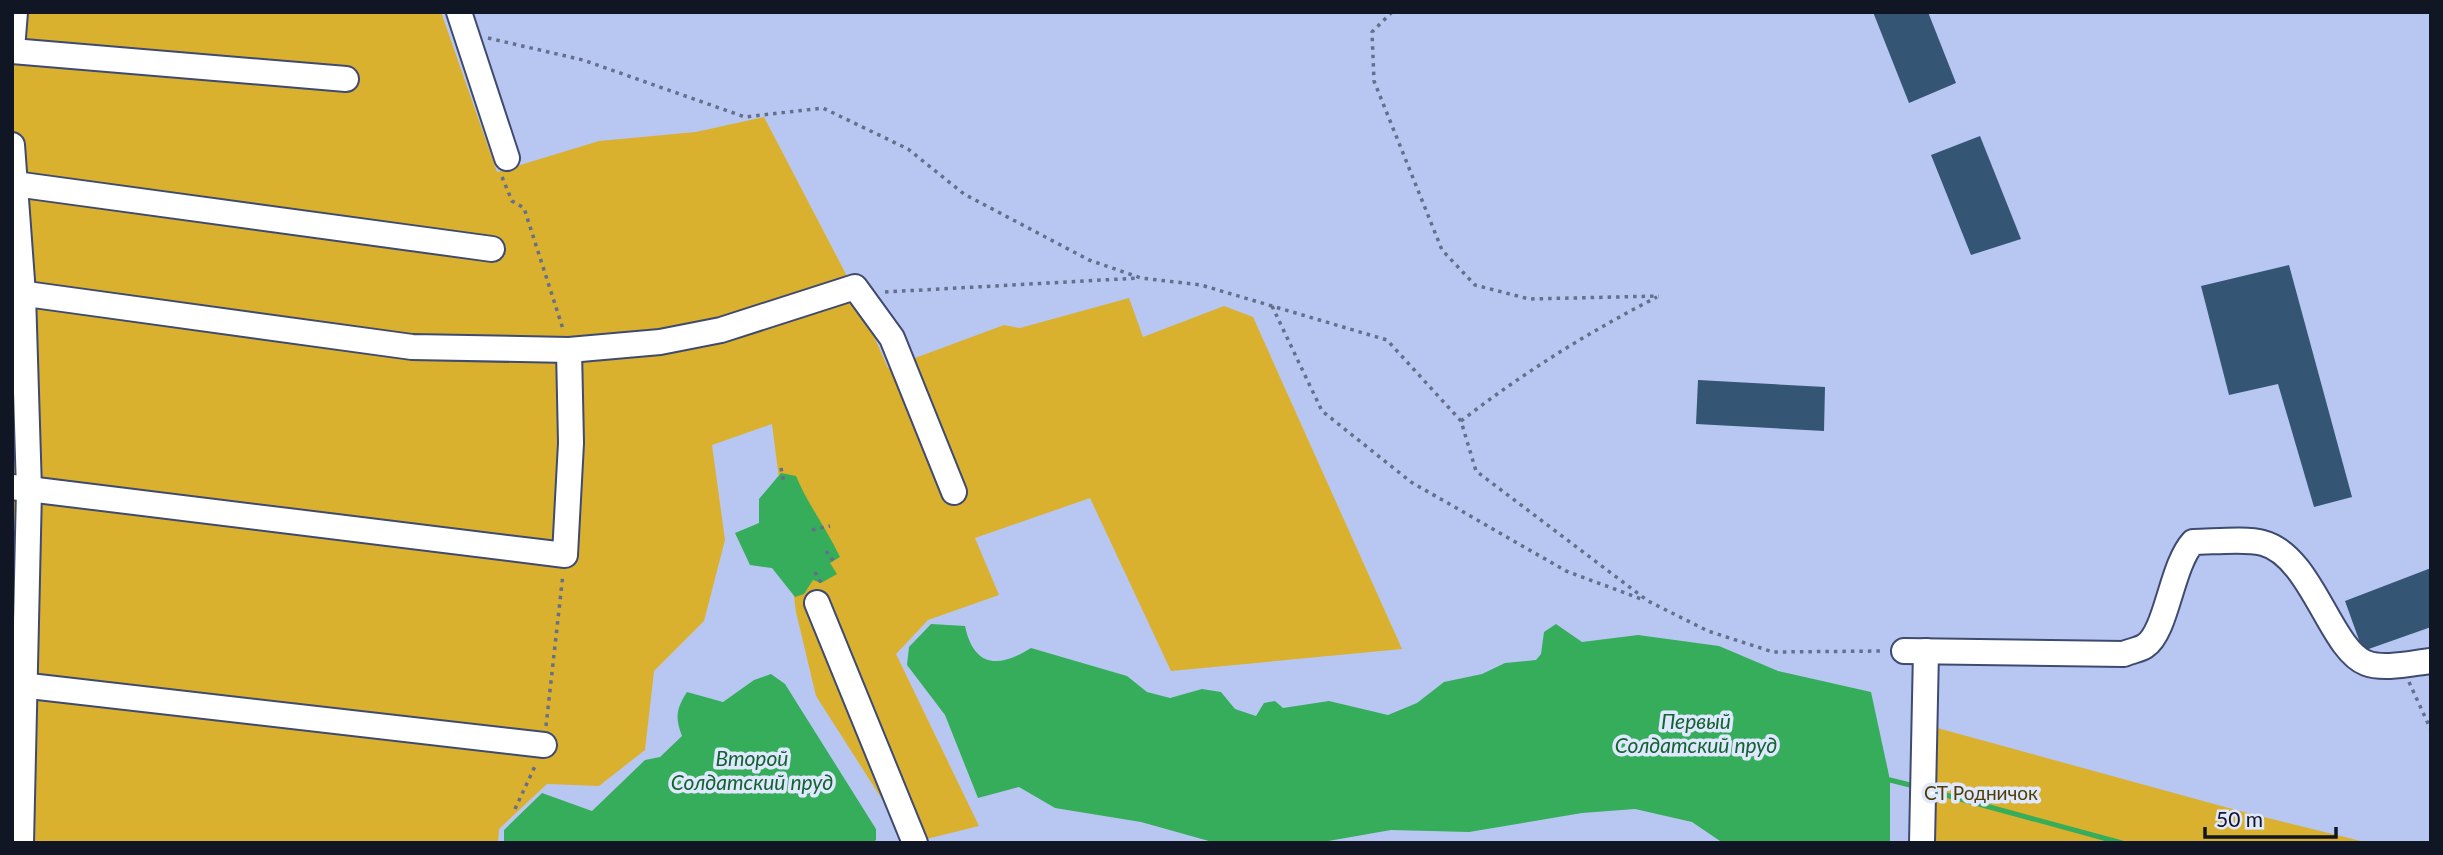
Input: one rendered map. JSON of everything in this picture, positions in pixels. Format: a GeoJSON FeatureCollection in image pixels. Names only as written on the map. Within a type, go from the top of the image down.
{"type":"FeatureCollection","features":[{"type":"Feature","properties":{"kind":"lane"},"geometry":{"type":"LineString","coordinates":[[15,12],[12,50],[346,79]]}},
{"type":"Feature","properties":{"kind":"lane"},"geometry":{"type":"LineString","coordinates":[[463,22],[507,158]]}},
{"type":"Feature","properties":{"kind":"lane"},"geometry":{"type":"LineString","coordinates":[[12,145],[18,293],[21,488],[21,843]]}},
{"type":"Feature","properties":{"kind":"lane"},"geometry":{"type":"LineString","coordinates":[[15,184],[492,249]]}},
{"type":"Feature","properties":{"kind":"lane"},"geometry":{"type":"LineString","coordinates":[[18,293],[412,346],[569,351],[660,342],[721,330],[855,287],[892,338],[954,492]]}},
{"type":"Feature","properties":{"kind":"lane"},"geometry":{"type":"LineString","coordinates":[[21,488],[565,555],[571,443],[569,351]]}},
{"type":"Feature","properties":{"kind":"lane"},"geometry":{"type":"LineString","coordinates":[[1922,843],[1915,651],[2124,654],[2146,646],[2183,552],[2193,542],[2263,543],[2292,561],[2349,648],[2366,663],[2401,665],[2431,661]]}},
{"type":"Feature","properties":{"kind":"lane"},"geometry":{"type":"LineString","coordinates":[[819,593],[915,843]]}},
{"type":"Feature","properties":{"kind":"lane"},"geometry":{"type":"LineString","coordinates":[[19,685],[544,745]]}},
{"type":"Feature","properties":{"kind":"path"},"geometry":{"type":"LineString","coordinates":[[1392,12],[1372,32],[1374,81],[1442,250],[1475,285],[1529,299],[1659,296],[1598,327],[1518,377],[1461,421]]}},
{"type":"Feature","properties":{"kind":"path"},"geometry":{"type":"LineString","coordinates":[[463,22],[583,60],[745,117],[823,108],[908,149],[964,194],[1089,260],[1141,278]]}},
{"type":"Feature","properties":{"kind":"path"},"geometry":{"type":"LineString","coordinates":[[507,158],[498,167],[512,201],[524,208],[569,351]]}},
{"type":"Feature","properties":{"kind":"path"},"geometry":{"type":"LineString","coordinates":[[855,287],[895,294],[1141,278],[1201,285],[1387,340],[1461,421],[1476,471],[1648,601]]}},
{"type":"Feature","properties":{"kind":"path"},"geometry":{"type":"LineString","coordinates":[[1272,306],[1322,411],[1410,482],[1566,571],[1648,601],[1707,631],[1773,652],[1915,651]]}},
{"type":"Feature","properties":{"kind":"path"},"geometry":{"type":"LineString","coordinates":[[781,468],[785,484]]}},
{"type":"Feature","properties":{"kind":"path"},"geometry":{"type":"LineString","coordinates":[[812,530],[830,526]]}},
{"type":"Feature","properties":{"kind":"path"},"geometry":{"type":"LineString","coordinates":[[826,551],[835,563]]}},
{"type":"Feature","properties":{"kind":"path"},"geometry":{"type":"LineString","coordinates":[[515,809],[544,745],[565,555]]}},
{"type":"Feature","properties":{"kind":"path"},"geometry":{"type":"LineString","coordinates":[[815,572],[819,593]]}},
{"type":"Feature","properties":{"kind":"path"},"geometry":{"type":"LineString","coordinates":[[2401,665],[2431,730]]}},
{"type":"Feature","properties":{"kind":"green space"},"geometry":{"type":"Polygon","coordinates":[[[12,12],[441,12],[497,172],[599,141],[696,132],[764,117],[849,280],[888,368],[1004,325],[1020,328],[1129,298],[1143,337],[1224,306],[1253,317],[1402,649],[1171,671],[1090,498],[975,538],[999,595],[928,620],[896,654],[979,826],[910,843],[816,696],[796,612],[772,424],[712,445],[725,540],[704,621],[654,671],[645,750],[599,786],[547,784],[499,829],[498,843],[12,843],[12,12]]]}},
{"type":"Feature","properties":{"kind":"green space","name":"СТ Родничок"},"geometry":{"type":"Polygon","coordinates":[[[1930,726],[2236,810],[2369,843],[1928,843],[1930,726]]]}},
{"type":"Feature","properties":{"kind":"water"},"geometry":{"type":"Polygon","coordinates":[[[781,473],[796,476],[840,557],[830,563],[837,574],[821,583],[813,580],[804,594],[795,597],[772,568],[750,565],[735,533],[759,523],[759,499],[781,473]]]}},
{"type":"Feature","properties":{"kind":"water","name":"Первый Солдатский пруд"},"geometry":{"type":"Polygon","coordinates":[[[931,624],[965,626],[975,650],[981,657],[989,660],[1008,659],[1031,648],[1127,676],[1147,692],[1170,698],[1202,689],[1221,692],[1235,709],[1256,716],[1264,703],[1275,701],[1283,708],[1329,701],[1388,715],[1417,703],[1444,682],[1482,674],[1505,663],[1536,660],[1541,654],[1544,632],[1556,624],[1582,642],[1638,635],[1719,646],[1778,671],[1871,692],[1890,780],[1890,843],[1723,843],[1692,822],[1635,809],[1582,813],[1469,832],[1391,830],[1317,843],[1216,843],[1141,822],[1055,808],[1019,787],[978,798],[945,715],[907,665],[909,647],[931,624]]]}},
{"type":"Feature","properties":{"kind":"water","name":"Второй Солдатский пруд"},"geometry":{"type":"Polygon","coordinates":[[[771,674],[785,684],[876,829],[876,840],[872,843],[504,843],[504,830],[542,793],[592,811],[645,760],[660,757],[682,736],[678,714],[687,692],[723,702],[754,680],[771,674]]]}},
{"type":"Feature","properties":{"kind":"building"},"geometry":{"type":"Polygon","coordinates":[[[1873,12],[1928,12],[1956,83],[1909,103],[1873,12]]]}},
{"type":"Feature","properties":{"kind":"building"},"geometry":{"type":"Polygon","coordinates":[[[1980,136],[2021,239],[1971,255],[1931,155],[1980,136]]]}},
{"type":"Feature","properties":{"kind":"building"},"geometry":{"type":"Polygon","coordinates":[[[2289,265],[2352,497],[2314,507],[2278,384],[2229,395],[2201,286],[2289,265]]]}},
{"type":"Feature","properties":{"kind":"building"},"geometry":{"type":"Polygon","coordinates":[[[1698,380],[1825,387],[1824,431],[1696,424],[1698,380]]]}},
{"type":"Feature","properties":{"kind":"building"},"geometry":{"type":"Polygon","coordinates":[[[2431,568],[2431,627],[2363,651],[2345,601],[2431,568]]]}},
{"type":"Feature","properties":{"kind":"waterway"},"geometry":{"type":"LineString","coordinates":[[1890,780],[1918,787]]}},
{"type":"Feature","properties":{"kind":"waterway"},"geometry":{"type":"LineString","coordinates":[[1931,791],[2122,843]]}}]}
